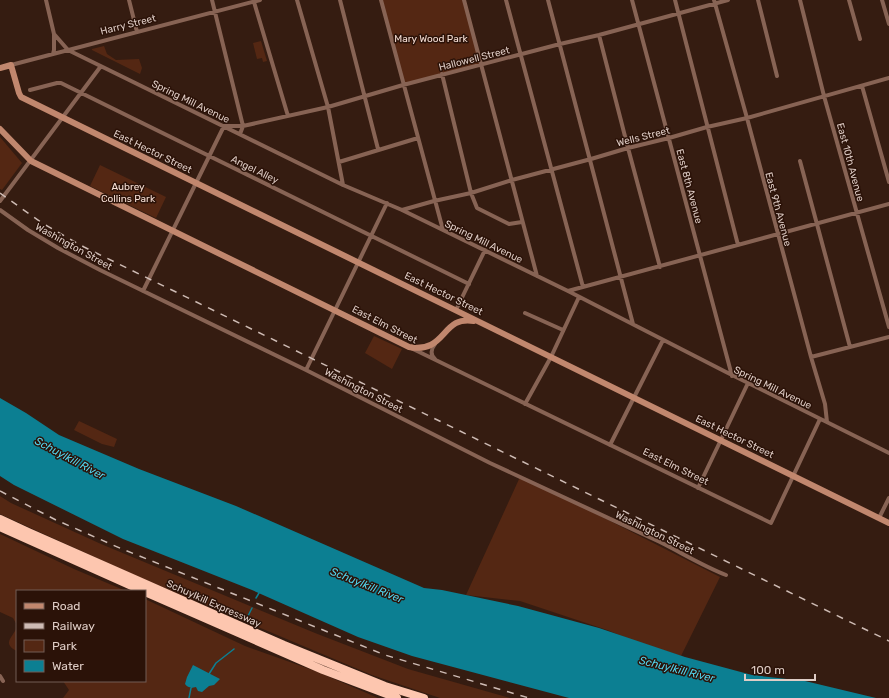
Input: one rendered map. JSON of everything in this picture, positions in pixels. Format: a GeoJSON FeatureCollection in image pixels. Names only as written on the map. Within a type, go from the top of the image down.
{"type":"FeatureCollection","features":[{"type":"Feature","properties":{"kind":"highway","name":"Schuylkill Expressway"},"geometry":{"type":"LineString","coordinates":[[0,519],[284,645],[385,686],[424,698]]}},
{"type":"Feature","properties":{"kind":"highway","name":"Schuylkill Expressway"},"geometry":{"type":"LineString","coordinates":[[0,528],[140,590]]}},
{"type":"Feature","properties":{"kind":"highway","name":"Schuylkill Expressway"},"geometry":{"type":"LineString","coordinates":[[146,593],[323,670],[397,698]]}},
{"type":"Feature","properties":{"kind":"main road","name":"Harry Street"},"geometry":{"type":"LineString","coordinates":[[0,68],[11,65]]}},
{"type":"Feature","properties":{"kind":"main road","name":"East Hector Street"},"geometry":{"type":"LineString","coordinates":[[11,65],[21,97],[889,523]]}},
{"type":"Feature","properties":{"kind":"main road","name":"East Elm Street"},"geometry":{"type":"LineString","coordinates":[[0,129],[30,161],[409,346]]}},
{"type":"Feature","properties":{"kind":"main road"},"geometry":{"type":"LineString","coordinates":[[409,346],[420,348],[435,344],[453,325],[457,318],[456,310]]}},
{"type":"Feature","properties":{"kind":"main road"},"geometry":{"type":"LineString","coordinates":[[453,325],[468,320],[486,325]]}},
{"type":"Feature","properties":{"kind":"street"},"geometry":{"type":"LineString","coordinates":[[46,0],[54,34],[53,54]]}},
{"type":"Feature","properties":{"kind":"street"},"geometry":{"type":"LineString","coordinates":[[129,0],[137,32]]}},
{"type":"Feature","properties":{"kind":"street"},"geometry":{"type":"LineString","coordinates":[[212,0],[243,126],[240,134]]}},
{"type":"Feature","properties":{"kind":"street","name":"Harry Street"},"geometry":{"type":"LineString","coordinates":[[11,65],[260,0]]}},
{"type":"Feature","properties":{"kind":"street"},"geometry":{"type":"LineString","coordinates":[[297,0],[328,107],[343,185]]}},
{"type":"Feature","properties":{"kind":"street"},"geometry":{"type":"LineString","coordinates":[[340,0],[363,96],[378,149]]}},
{"type":"Feature","properties":{"kind":"street"},"geometry":{"type":"LineString","coordinates":[[381,0],[443,230]]}},
{"type":"Feature","properties":{"kind":"street"},"geometry":{"type":"LineString","coordinates":[[464,0],[537,276]]}},
{"type":"Feature","properties":{"kind":"street"},"geometry":{"type":"LineString","coordinates":[[506,0],[583,287]]}},
{"type":"Feature","properties":{"kind":"street"},"geometry":{"type":"LineString","coordinates":[[548,0],[591,159],[633,324]]}},
{"type":"Feature","properties":{"kind":"street","name":"East 8th Avenue"},"geometry":{"type":"LineString","coordinates":[[632,0],[732,376]]}},
{"type":"Feature","properties":{"kind":"street"},"geometry":{"type":"LineString","coordinates":[[675,0],[738,245]]}},
{"type":"Feature","properties":{"kind":"street","name":"Hallowell Street"},"geometry":{"type":"LineString","coordinates":[[224,126],[243,126],[328,107],[442,74],[599,35],[638,23],[679,14],[715,2],[728,0]]}},
{"type":"Feature","properties":{"kind":"street"},"geometry":{"type":"LineString","coordinates":[[758,0],[777,76]]}},
{"type":"Feature","properties":{"kind":"street","name":"East 10th Avenue"},"geometry":{"type":"LineString","coordinates":[[800,0],[824,96],[889,327]]}},
{"type":"Feature","properties":{"kind":"street"},"geometry":{"type":"LineString","coordinates":[[849,0],[860,39]]}},
{"type":"Feature","properties":{"kind":"street"},"geometry":{"type":"LineString","coordinates":[[882,0],[889,24]]}},
{"type":"Feature","properties":{"kind":"street"},"geometry":{"type":"LineString","coordinates":[[254,2],[288,116]]}},
{"type":"Feature","properties":{"kind":"street","name":"East 9th Avenue"},"geometry":{"type":"LineString","coordinates":[[715,2],[777,235],[825,404],[827,422]]}},
{"type":"Feature","properties":{"kind":"street"},"geometry":{"type":"LineString","coordinates":[[54,34],[68,50]]}},
{"type":"Feature","properties":{"kind":"street"},"geometry":{"type":"LineString","coordinates":[[599,35],[660,267]]}},
{"type":"Feature","properties":{"kind":"street","name":"Spring Mill Avenue"},"geometry":{"type":"LineString","coordinates":[[68,50],[343,185],[387,203],[485,250],[633,324],[732,376],[889,453]]}},
{"type":"Feature","properties":{"kind":"street"},"geometry":{"type":"LineString","coordinates":[[0,201],[101,66]]}},
{"type":"Feature","properties":{"kind":"street"},"geometry":{"type":"LineString","coordinates":[[442,74],[471,193],[477,208],[509,224],[522,222]]}},
{"type":"Feature","properties":{"kind":"street","name":"Wells Street"},"geometry":{"type":"LineString","coordinates":[[402,210],[471,193],[512,180],[628,148],[747,118],[889,78]]}},
{"type":"Feature","properties":{"kind":"street","name":"Angel Alley"},"geometry":{"type":"LineString","coordinates":[[30,90],[61,83],[469,284]]}},
{"type":"Feature","properties":{"kind":"street"},"geometry":{"type":"LineString","coordinates":[[862,86],[889,182]]}},
{"type":"Feature","properties":{"kind":"street"},"geometry":{"type":"LineString","coordinates":[[143,291],[224,126]]}},
{"type":"Feature","properties":{"kind":"street"},"geometry":{"type":"LineString","coordinates":[[339,162],[418,138]]}},
{"type":"Feature","properties":{"kind":"street"},"geometry":{"type":"LineString","coordinates":[[800,161],[850,347]]}},
{"type":"Feature","properties":{"kind":"street"},"geometry":{"type":"LineString","coordinates":[[306,370],[387,203]]}},
{"type":"Feature","properties":{"kind":"street"},"geometry":{"type":"LineString","coordinates":[[568,291],[889,204]]}},
{"type":"Feature","properties":{"kind":"street","name":"Washington Street"},"geometry":{"type":"LineString","coordinates":[[0,210],[28,230],[58,248],[143,291],[306,370],[490,463],[666,545],[713,570],[726,575]]}},
{"type":"Feature","properties":{"kind":"street"},"geometry":{"type":"LineString","coordinates":[[456,310],[485,250]]}},
{"type":"Feature","properties":{"kind":"street"},"geometry":{"type":"LineString","coordinates":[[525,404],[551,357],[579,297]]}},
{"type":"Feature","properties":{"kind":"street"},"geometry":{"type":"LineString","coordinates":[[525,313],[563,330]]}},
{"type":"Feature","properties":{"kind":"street"},"geometry":{"type":"LineString","coordinates":[[811,357],[889,337]]}},
{"type":"Feature","properties":{"kind":"street"},"geometry":{"type":"LineString","coordinates":[[610,446],[663,340]]}},
{"type":"Feature","properties":{"kind":"street"},"geometry":{"type":"LineString","coordinates":[[435,344],[432,350],[432,355],[438,361]]}},
{"type":"Feature","properties":{"kind":"street","name":"East Elm Street"},"geometry":{"type":"LineString","coordinates":[[409,346],[610,446],[771,523],[793,475]]}},
{"type":"Feature","properties":{"kind":"street"},"geometry":{"type":"LineString","coordinates":[[698,488],[748,384]]}},
{"type":"Feature","properties":{"kind":"street"},"geometry":{"type":"LineString","coordinates":[[793,475],[820,419]]}},
{"type":"Feature","properties":{"kind":"street"},"geometry":{"type":"LineString","coordinates":[[879,518],[889,498]]}},
{"type":"Feature","properties":{"kind":"street"},"geometry":{"type":"LineString","coordinates":[[0,676],[3,681]]}},
{"type":"Feature","properties":{"kind":"green space","name":"Mary Wood Park"},"geometry":{"type":"Polygon","coordinates":[[[381,0],[464,0],[482,64],[403,85],[381,0]]]}},
{"type":"Feature","properties":{"kind":"green space"},"geometry":{"type":"Polygon","coordinates":[[[261,41],[267,61],[263,62],[262,58],[257,59],[253,43],[261,41]]]}},
{"type":"Feature","properties":{"kind":"green space"},"geometry":{"type":"Polygon","coordinates":[[[104,46],[107,54],[116,60],[139,59],[142,68],[140,74],[92,50],[104,46]]]}},
{"type":"Feature","properties":{"kind":"green space"},"geometry":{"type":"Polygon","coordinates":[[[0,137],[22,163],[2,190],[0,189],[0,137]]]}},
{"type":"Feature","properties":{"kind":"green space","name":"Aubrey Collins Park"},"geometry":{"type":"Polygon","coordinates":[[[100,165],[166,197],[156,218],[90,186],[100,165]]]}},
{"type":"Feature","properties":{"kind":"green space"},"geometry":{"type":"Polygon","coordinates":[[[374,336],[402,349],[392,369],[365,353],[374,336]]]}},
{"type":"Feature","properties":{"kind":"green space"},"geometry":{"type":"Polygon","coordinates":[[[79,421],[117,439],[114,447],[102,444],[74,430],[79,421]]]}},
{"type":"Feature","properties":{"kind":"green space"},"geometry":{"type":"Polygon","coordinates":[[[520,477],[561,496],[720,577],[681,656],[520,601],[466,595],[520,477]]]}},
{"type":"Feature","properties":{"kind":"green space"},"geometry":{"type":"Polygon","coordinates":[[[0,496],[11,503],[101,544],[315,633],[408,669],[510,698],[440,698],[372,675],[132,574],[0,514],[0,496]]]}},
{"type":"Feature","properties":{"kind":"green space"},"geometry":{"type":"Polygon","coordinates":[[[0,534],[74,569],[124,590],[16,590],[16,623],[13,618],[0,612],[0,534]]]}},
{"type":"Feature","properties":{"kind":"green space"},"geometry":{"type":"Polygon","coordinates":[[[146,599],[245,646],[318,672],[378,698],[63,698],[69,690],[64,682],[146,682],[146,599]]]}},
{"type":"Feature","properties":{"kind":"green space"},"geometry":{"type":"Polygon","coordinates":[[[16,630],[16,650],[10,645],[10,639],[16,630]]]}},
{"type":"Feature","properties":{"kind":"water","name":"Schuylkill River"},"geometry":{"type":"Polygon","coordinates":[[[0,398],[59,435],[139,469],[236,506],[424,588],[442,590],[518,606],[599,628],[685,657],[752,675],[805,681],[876,698],[569,698],[412,656],[358,637],[252,590],[123,539],[14,485],[0,476],[0,398]]]}},
{"type":"Feature","properties":{"kind":"water"},"geometry":{"type":"Polygon","coordinates":[[[193,665],[220,679],[214,685],[209,686],[202,692],[198,691],[196,687],[188,687],[185,684],[193,665]]]}},
{"type":"Feature","properties":{"kind":"waterway"},"geometry":{"type":"LineString","coordinates":[[256,598],[259,593]]}},
{"type":"Feature","properties":{"kind":"waterway"},"geometry":{"type":"LineString","coordinates":[[248,616],[252,608]]}},
{"type":"Feature","properties":{"kind":"waterway"},"geometry":{"type":"LineString","coordinates":[[209,674],[216,663],[234,649]]}},
{"type":"Feature","properties":{"kind":"waterway"},"geometry":{"type":"LineString","coordinates":[[189,698],[192,687]]}},
{"type":"Feature","properties":{"kind":"railway"},"geometry":{"type":"LineString","coordinates":[[0,193],[42,223],[84,247],[889,641]]}},
{"type":"Feature","properties":{"kind":"railway"},"geometry":{"type":"LineString","coordinates":[[0,491],[56,520],[122,549],[385,655],[529,698]]}}]}
